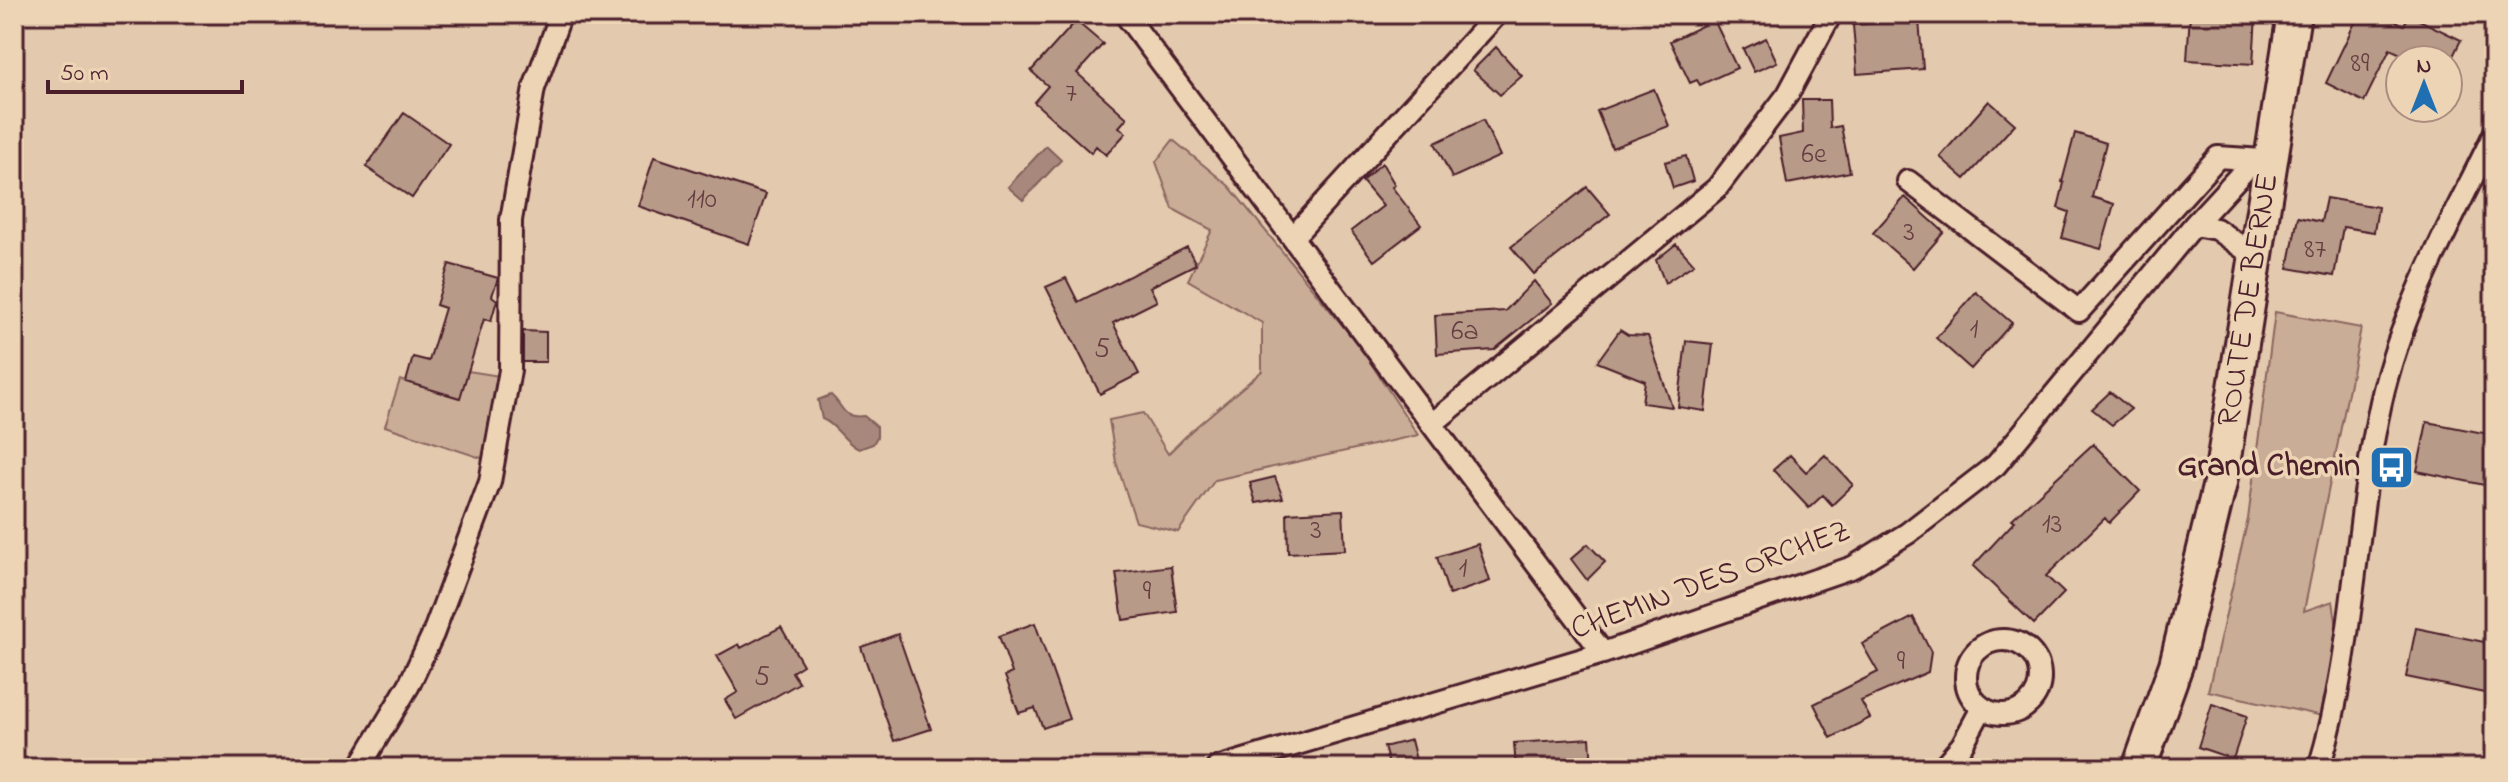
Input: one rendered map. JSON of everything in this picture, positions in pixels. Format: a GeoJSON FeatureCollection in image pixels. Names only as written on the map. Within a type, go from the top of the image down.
{"type":"FeatureCollection","features":[{"type":"Feature","properties":{"kind":"main road","name":"ROUTE DE BERNE"},"geometry":{"type":"LineString","coordinates":[[2139,768],[2176,665],[2207,545],[2257,258],[2263,160],[2293,15]]}},
{"type":"Feature","properties":{"kind":"street"},"geometry":{"type":"LineString","coordinates":[[359,768],[409,685],[433,634],[490,482],[510,370],[511,220],[534,88],[561,14]]}},
{"type":"Feature","properties":{"kind":"street"},"geometry":{"type":"LineString","coordinates":[[1125,14],[1603,653]]}},
{"type":"Feature","properties":{"kind":"street"},"geometry":{"type":"LineString","coordinates":[[1293,237],[1497,14]]}},
{"type":"Feature","properties":{"kind":"street"},"geometry":{"type":"LineString","coordinates":[[1432,424],[1717,188],[1788,94],[1831,14]]}},
{"type":"Feature","properties":{"kind":"street"},"geometry":{"type":"LineString","coordinates":[[2319,768],[2333,722],[2372,451],[2393,354],[2494,134]]}},
{"type":"Feature","properties":{"kind":"street"},"geometry":{"type":"LineString","coordinates":[[1908,181],[2079,311],[2218,157],[2263,160]]}},
{"type":"Feature","properties":{"kind":"street","name":"CHEMIN DES ORCHEZ"},"geometry":{"type":"LineString","coordinates":[[1217,768],[1603,653],[1853,567],[1908,533],[1996,465],[2194,225],[2263,160]]}},
{"type":"Feature","properties":{"kind":"street"},"geometry":{"type":"LineString","coordinates":[[2194,225],[2216,229],[2257,258]]}},
{"type":"Feature","properties":{"kind":"street"},"geometry":{"type":"LineString","coordinates":[[1942,768],[1962,745],[1982,708]]}},
{"type":"Feature","properties":{"kind":"shaded area"},"geometry":{"type":"Polygon","coordinates":[[[1173,140],[1229,186],[1360,347],[1418,435],[1215,480],[1178,532],[1136,522],[1116,462],[1109,420],[1143,413],[1168,454],[1262,371],[1262,323],[1188,280],[1212,230],[1173,209],[1156,162],[1173,140]]]}},
{"type":"Feature","properties":{"kind":"shaded area"},"geometry":{"type":"Polygon","coordinates":[[[1046,146],[1061,160],[1023,200],[1008,187],[1046,146]]]}},
{"type":"Feature","properties":{"kind":"shaded area"},"geometry":{"type":"Polygon","coordinates":[[[2275,312],[2361,328],[2304,611],[2333,601],[2337,628],[2323,716],[2208,691],[2248,519],[2275,312]]]}},
{"type":"Feature","properties":{"kind":"shaded area"},"geometry":{"type":"Polygon","coordinates":[[[468,371],[500,376],[487,460],[385,426],[400,380],[459,398],[468,371]]]}},
{"type":"Feature","properties":{"kind":"shaded area"},"geometry":{"type":"Polygon","coordinates":[[[831,395],[847,414],[864,416],[877,427],[873,444],[859,449],[822,419],[818,400],[831,395]]]}},
{"type":"Feature","properties":{"kind":"building"},"geometry":{"type":"Polygon","coordinates":[[[2190,14],[2256,15],[2253,64],[2187,60],[2190,14]]]}},
{"type":"Feature","properties":{"kind":"building"},"geometry":{"type":"Polygon","coordinates":[[[2359,14],[2380,14],[2404,25],[2409,15],[2461,40],[2459,44],[2384,44],[2384,61],[2364,102],[2326,83],[2359,14]]]}},
{"type":"Feature","properties":{"kind":"building"},"geometry":{"type":"Polygon","coordinates":[[[1714,20],[1737,68],[1700,85],[1697,80],[1690,83],[1670,41],[1714,20]]]}},
{"type":"Feature","properties":{"kind":"building"},"geometry":{"type":"Polygon","coordinates":[[[1919,20],[1923,69],[1857,74],[1853,25],[1919,20]]]}},
{"type":"Feature","properties":{"kind":"building"},"geometry":{"type":"Polygon","coordinates":[[[1076,21],[1103,44],[1077,73],[1127,118],[1119,127],[1126,133],[1106,155],[1096,146],[1091,153],[1034,102],[1048,86],[1031,71],[1076,21]]]}},
{"type":"Feature","properties":{"kind":"building"},"geometry":{"type":"Polygon","coordinates":[[[1766,38],[1777,62],[1754,72],[1743,49],[1766,38]]]}},
{"type":"Feature","properties":{"kind":"building"},"geometry":{"type":"Polygon","coordinates":[[[1496,47],[1522,76],[1500,95],[1473,70],[1496,47]]]}},
{"type":"Feature","properties":{"kind":"building"},"geometry":{"type":"Polygon","coordinates":[[[1654,89],[1669,126],[1612,148],[1597,111],[1654,89]]]}},
{"type":"Feature","properties":{"kind":"building"},"geometry":{"type":"Polygon","coordinates":[[[1802,100],[1829,100],[1830,128],[1841,126],[1850,172],[1787,184],[1779,138],[1803,133],[1802,100]]]}},
{"type":"Feature","properties":{"kind":"building"},"geometry":{"type":"Polygon","coordinates":[[[1989,101],[2015,124],[1965,179],[1940,157],[1989,101]]]}},
{"type":"Feature","properties":{"kind":"building"},"geometry":{"type":"Polygon","coordinates":[[[404,113],[449,144],[412,198],[366,167],[404,113]]]}},
{"type":"Feature","properties":{"kind":"building"},"geometry":{"type":"Polygon","coordinates":[[[1483,120],[1500,156],[1452,178],[1435,143],[1483,120]]]}},
{"type":"Feature","properties":{"kind":"building"},"geometry":{"type":"Polygon","coordinates":[[[2075,133],[2106,143],[2092,197],[2114,204],[2101,249],[2062,238],[2069,212],[2058,208],[2075,133]]]}},
{"type":"Feature","properties":{"kind":"building"},"geometry":{"type":"Polygon","coordinates":[[[1686,156],[1693,181],[1673,188],[1665,162],[1686,156]]]}},
{"type":"Feature","properties":{"kind":"building"},"geometry":{"type":"Polygon","coordinates":[[[654,157],[766,194],[749,244],[638,206],[654,157]]]}},
{"type":"Feature","properties":{"kind":"building"},"geometry":{"type":"Polygon","coordinates":[[[1382,163],[1395,185],[1392,187],[1421,225],[1374,261],[1351,231],[1383,206],[1362,181],[1382,163]]]}},
{"type":"Feature","properties":{"kind":"building"},"geometry":{"type":"Polygon","coordinates":[[[1587,187],[1610,214],[1534,274],[1511,247],[1587,187]]]}},
{"type":"Feature","properties":{"kind":"building"},"geometry":{"type":"Polygon","coordinates":[[[1905,197],[1944,232],[1913,268],[1873,233],[1905,197]]]}},
{"type":"Feature","properties":{"kind":"building"},"geometry":{"type":"Polygon","coordinates":[[[2326,198],[2378,207],[2374,232],[2343,227],[2334,276],[2288,268],[2298,217],[2321,222],[2326,198]]]}},
{"type":"Feature","properties":{"kind":"building"},"geometry":{"type":"Polygon","coordinates":[[[1676,244],[1694,264],[1665,283],[1656,260],[1676,244]]]}},
{"type":"Feature","properties":{"kind":"building"},"geometry":{"type":"Polygon","coordinates":[[[1187,247],[1196,264],[1150,287],[1157,301],[1113,323],[1139,374],[1100,394],[1046,287],[1066,278],[1078,302],[1187,247]]]}},
{"type":"Feature","properties":{"kind":"building"},"geometry":{"type":"Polygon","coordinates":[[[449,264],[498,278],[492,296],[497,300],[491,321],[484,319],[460,398],[406,382],[413,357],[429,361],[445,308],[436,305],[449,264]]]}},
{"type":"Feature","properties":{"kind":"building"},"geometry":{"type":"Polygon","coordinates":[[[1534,281],[1552,303],[1494,350],[1437,354],[1435,315],[1505,311],[1534,281]]]}},
{"type":"Feature","properties":{"kind":"building"},"geometry":{"type":"Polygon","coordinates":[[[1976,292],[2012,323],[1971,369],[1936,338],[1976,292]]]}},
{"type":"Feature","properties":{"kind":"building"},"geometry":{"type":"Polygon","coordinates":[[[1620,330],[1628,335],[1648,336],[1672,407],[1642,403],[1645,381],[1597,362],[1620,330]]]}},
{"type":"Feature","properties":{"kind":"building"},"geometry":{"type":"Polygon","coordinates":[[[523,331],[546,332],[546,362],[523,362],[523,331]]]}},
{"type":"Feature","properties":{"kind":"building"},"geometry":{"type":"Polygon","coordinates":[[[1686,341],[1713,344],[1705,411],[1678,407],[1686,341]]]}},
{"type":"Feature","properties":{"kind":"building"},"geometry":{"type":"Polygon","coordinates":[[[2110,392],[2131,409],[2112,425],[2092,409],[2110,392]]]}},
{"type":"Feature","properties":{"kind":"building"},"geometry":{"type":"Polygon","coordinates":[[[2427,422],[2494,435],[2494,487],[2417,471],[2427,422]]]}},
{"type":"Feature","properties":{"kind":"building"},"geometry":{"type":"Polygon","coordinates":[[[2093,444],[2140,491],[2109,523],[2105,518],[2046,576],[2064,593],[2034,624],[1973,566],[2015,521],[2012,519],[2093,444]]]}},
{"type":"Feature","properties":{"kind":"building"},"geometry":{"type":"Polygon","coordinates":[[[1790,455],[1806,472],[1825,455],[1853,485],[1832,505],[1823,495],[1809,508],[1773,470],[1790,455]]]}},
{"type":"Feature","properties":{"kind":"building"},"geometry":{"type":"Polygon","coordinates":[[[1275,477],[1283,498],[1256,503],[1250,483],[1275,477]]]}},
{"type":"Feature","properties":{"kind":"building"},"geometry":{"type":"Polygon","coordinates":[[[1343,510],[1345,550],[1288,553],[1287,513],[1343,510]]]}},
{"type":"Feature","properties":{"kind":"building"},"geometry":{"type":"Polygon","coordinates":[[[1478,544],[1490,581],[1449,595],[1437,557],[1478,544]]]}},
{"type":"Feature","properties":{"kind":"building"},"geometry":{"type":"Polygon","coordinates":[[[1588,544],[1605,562],[1587,580],[1571,559],[1588,544]]]}},
{"type":"Feature","properties":{"kind":"building"},"geometry":{"type":"Polygon","coordinates":[[[1171,566],[1177,612],[1123,620],[1116,573],[1171,566]]]}},
{"type":"Feature","properties":{"kind":"building"},"geometry":{"type":"Polygon","coordinates":[[[1913,617],[1931,652],[1928,672],[1861,701],[1870,718],[1831,738],[1814,704],[1878,672],[1862,644],[1913,617]]]}},
{"type":"Feature","properties":{"kind":"building"},"geometry":{"type":"Polygon","coordinates":[[[1035,623],[1069,719],[1043,728],[1035,708],[1019,713],[1005,676],[1012,673],[999,636],[1035,623]]]}},
{"type":"Feature","properties":{"kind":"building"},"geometry":{"type":"Polygon","coordinates":[[[781,627],[803,665],[792,672],[799,683],[736,719],[725,700],[738,692],[717,656],[739,644],[741,648],[781,627]]]}},
{"type":"Feature","properties":{"kind":"building"},"geometry":{"type":"Polygon","coordinates":[[[2416,628],[2494,644],[2494,695],[2406,677],[2416,628]]]}},
{"type":"Feature","properties":{"kind":"building"},"geometry":{"type":"Polygon","coordinates":[[[898,634],[931,729],[894,741],[861,647],[898,634]]]}},
{"type":"Feature","properties":{"kind":"building"},"geometry":{"type":"Polygon","coordinates":[[[2212,704],[2247,716],[2233,759],[2198,747],[2212,704]]]}},
{"type":"Feature","properties":{"kind":"building"},"geometry":{"type":"Polygon","coordinates":[[[1590,738],[1592,768],[1516,768],[1514,743],[1590,738]]]}},
{"type":"Feature","properties":{"kind":"building"},"geometry":{"type":"Polygon","coordinates":[[[1411,740],[1418,768],[1390,768],[1384,747],[1411,740]]]}},
{"type":"Feature","properties":{"kind":"place","name":"Grand Chemin"},"geometry":{"type":"Point","coordinates":[2391,467]}}]}
